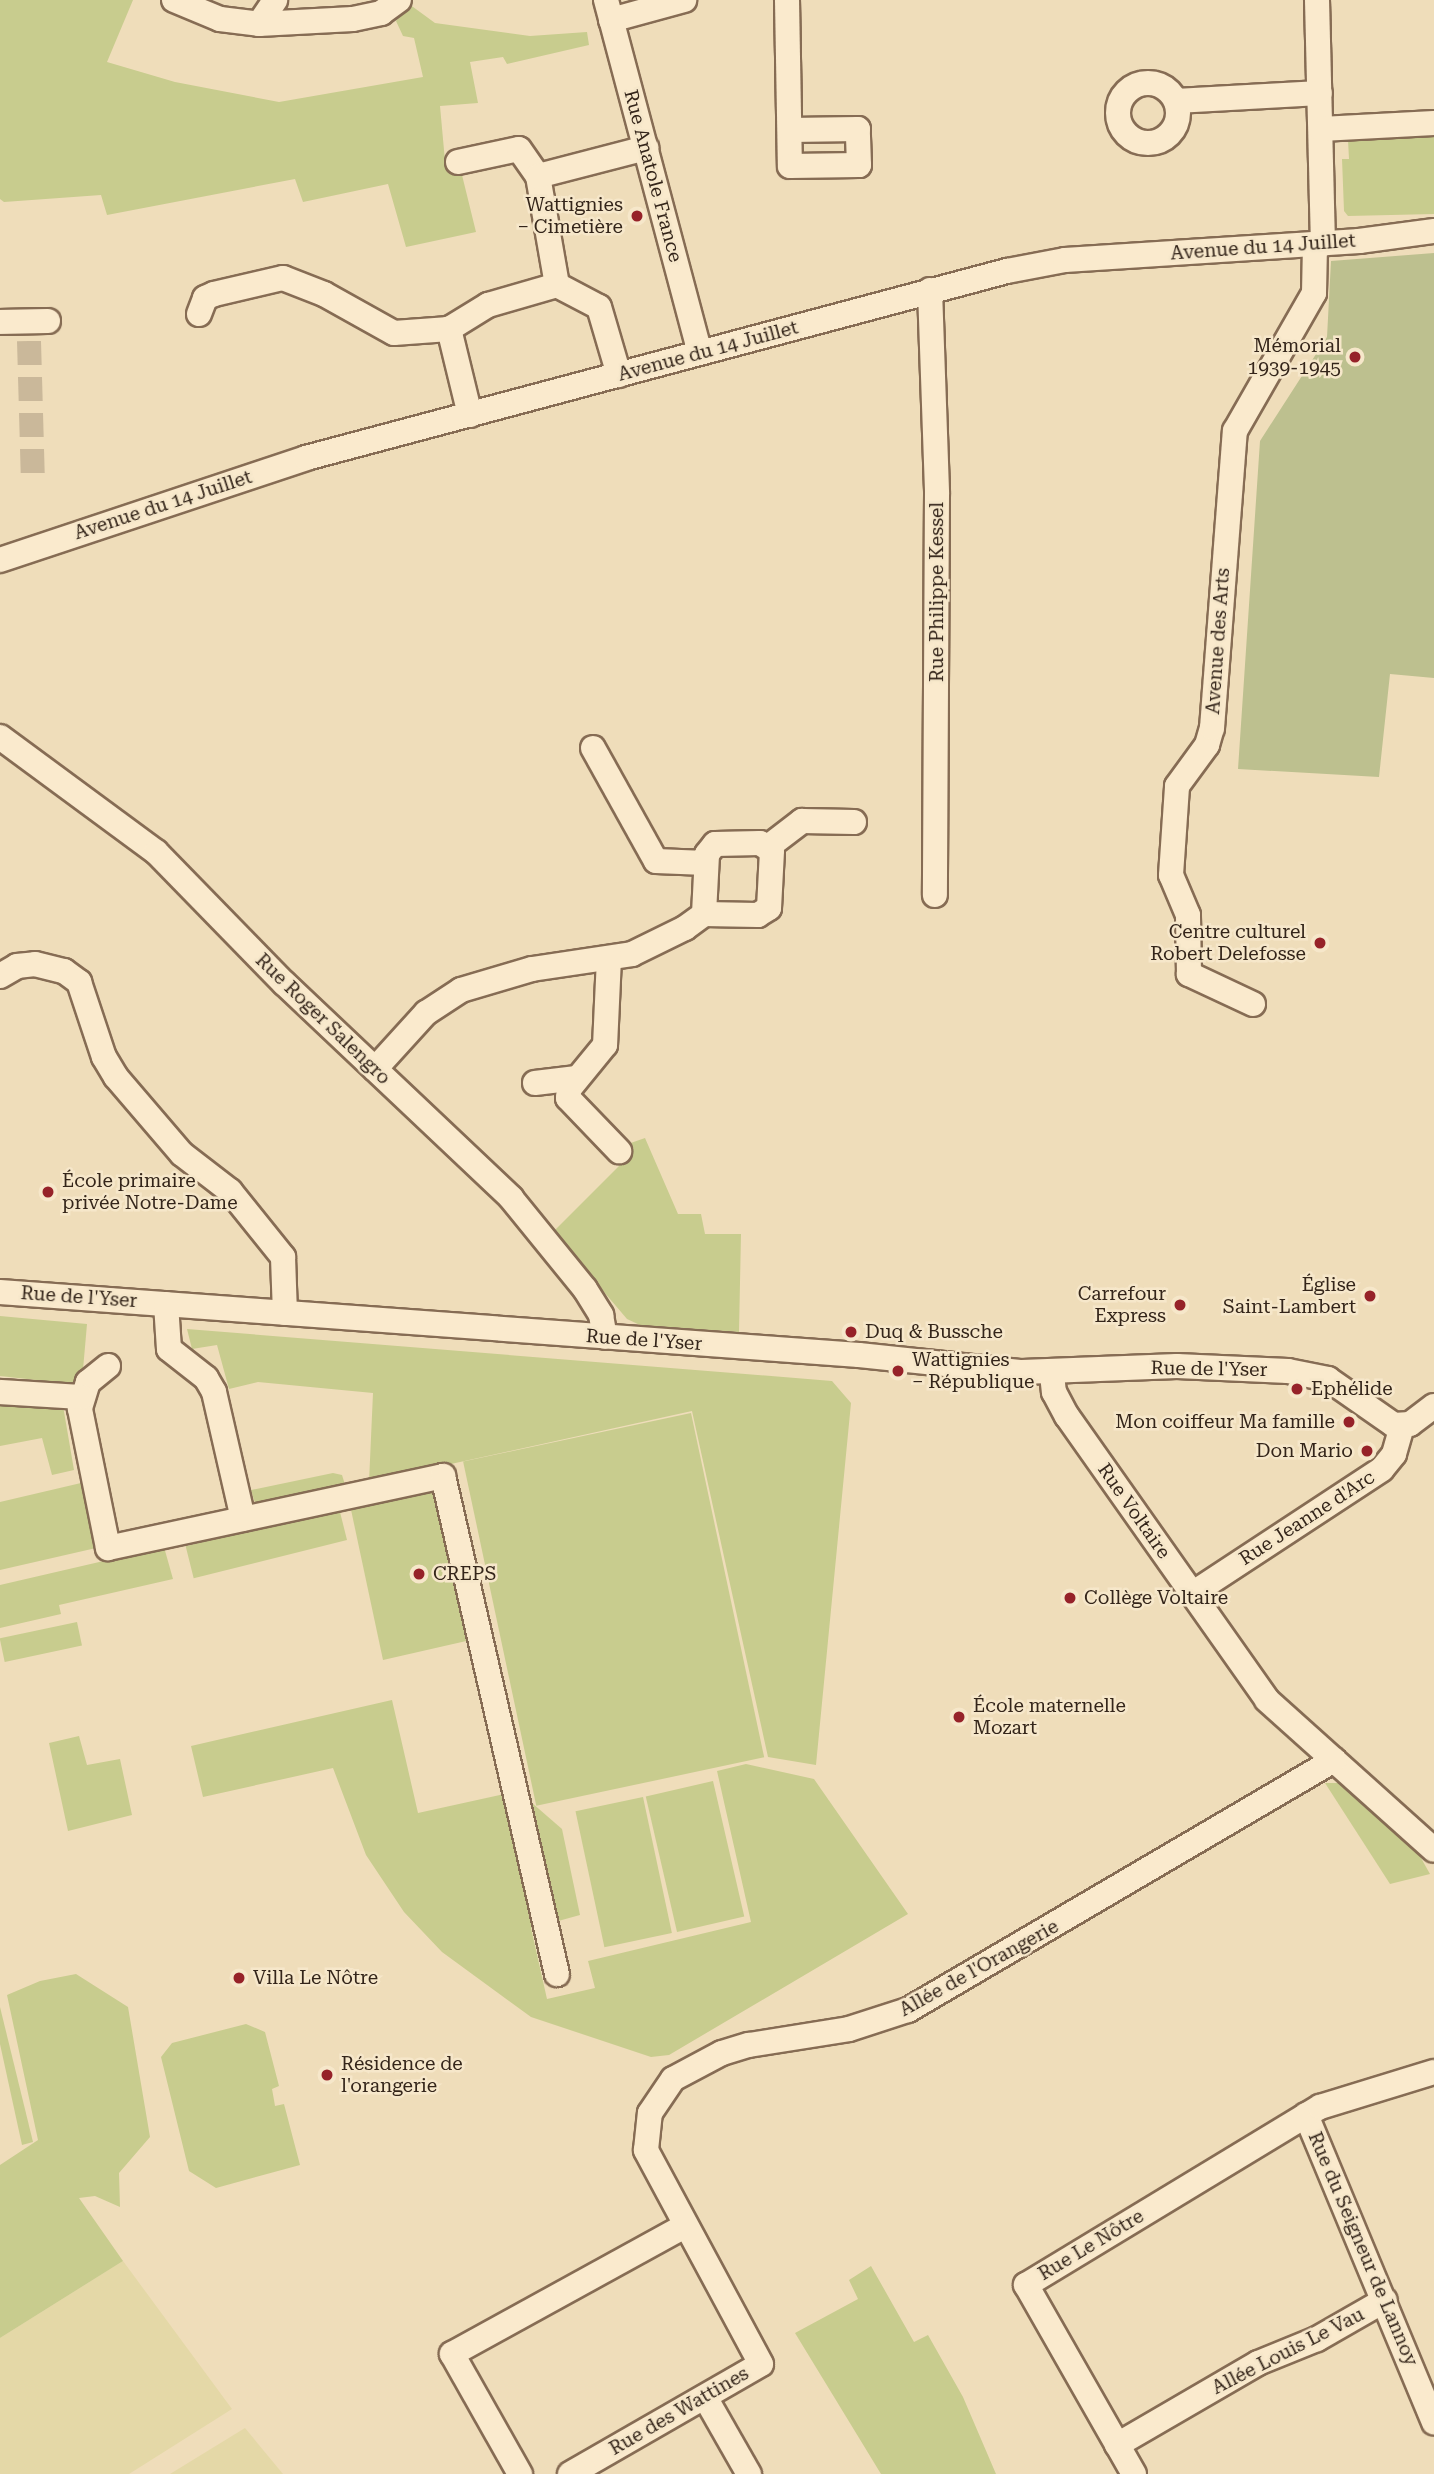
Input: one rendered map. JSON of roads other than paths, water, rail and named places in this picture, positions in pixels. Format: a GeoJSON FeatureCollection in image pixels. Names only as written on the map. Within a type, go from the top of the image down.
{"type":"FeatureCollection","features":[{"type":"Feature","properties":{"kind":"street"},"geometry":{"type":"LineString","coordinates":[[174,0],[220,19],[259,24],[353,19],[389,3]]}},
{"type":"Feature","properties":{"kind":"street"},"geometry":{"type":"LineString","coordinates":[[259,24],[275,0]]}},
{"type":"Feature","properties":{"kind":"street"},"geometry":{"type":"LineString","coordinates":[[609,10],[684,0]]}},
{"type":"Feature","properties":{"kind":"street"},"geometry":{"type":"LineString","coordinates":[[787,0],[790,130]]}},
{"type":"Feature","properties":{"kind":"street"},"geometry":{"type":"LineString","coordinates":[[1317,0],[1321,129],[1319,244]]}},
{"type":"Feature","properties":{"kind":"street","name":"Rue Anatole France"},"geometry":{"type":"LineString","coordinates":[[609,10],[700,353]]}},
{"type":"Feature","properties":{"kind":"street"},"geometry":{"type":"LineString","coordinates":[[1176,101],[1320,93]]}},
{"type":"Feature","properties":{"kind":"street"},"geometry":{"type":"LineString","coordinates":[[1321,129],[1434,122]]}},
{"type":"Feature","properties":{"kind":"street"},"geometry":{"type":"LineString","coordinates":[[538,176],[646,148]]}},
{"type":"Feature","properties":{"kind":"street"},"geometry":{"type":"LineString","coordinates":[[458,162],[519,149],[538,176],[556,285]]}},
{"type":"Feature","properties":{"kind":"street","name":"Avenue du 14 Juillet"},"geometry":{"type":"LineString","coordinates":[[0,560],[306,458],[929,290],[1065,260],[1319,244],[1434,231]]}},
{"type":"Feature","properties":{"kind":"street","name":"Avenue des Arts"},"geometry":{"type":"LineString","coordinates":[[1253,1004],[1189,974],[1188,915],[1171,875],[1177,786],[1207,745],[1212,728],[1235,431],[1314,293],[1319,244]]}},
{"type":"Feature","properties":{"kind":"street"},"geometry":{"type":"LineString","coordinates":[[199,314],[205,299],[215,294],[283,278],[313,288],[394,333],[449,329],[488,304],[556,285],[599,307],[618,375]]}},
{"type":"Feature","properties":{"kind":"street","name":"Rue Philippe Kessel"},"geometry":{"type":"LineString","coordinates":[[929,290],[937,494],[934,895]]}},
{"type":"Feature","properties":{"kind":"street"},"geometry":{"type":"LineString","coordinates":[[0,322],[35,328]]}},
{"type":"Feature","properties":{"kind":"street"},"geometry":{"type":"LineString","coordinates":[[449,329],[470,415]]}},
{"type":"Feature","properties":{"kind":"street","name":"Rue Roger Salengro"},"geometry":{"type":"LineString","coordinates":[[0,737],[156,852],[530,1220],[585,1289],[601,1315],[605,1337]]}},
{"type":"Feature","properties":{"kind":"street"},"geometry":{"type":"LineString","coordinates":[[593,748],[656,861],[706,863]]}},
{"type":"Feature","properties":{"kind":"street"},"geometry":{"type":"LineString","coordinates":[[704,914],[706,863],[710,848],[722,842],[768,847],[802,821],[854,822]]}},
{"type":"Feature","properties":{"kind":"street"},"geometry":{"type":"LineString","coordinates":[[375,1069],[426,1013],[461,990],[532,969],[609,958],[654,946],[704,914],[758,915],[769,908],[775,861],[768,847]]}},
{"type":"Feature","properties":{"kind":"street"},"geometry":{"type":"LineString","coordinates":[[609,958],[605,1045],[569,1089],[572,1106],[619,1151]]}},
{"type":"Feature","properties":{"kind":"street"},"geometry":{"type":"LineString","coordinates":[[0,976],[17,966],[35,964],[64,971],[79,982],[104,1057],[116,1077],[182,1154],[230,1191],[283,1257],[285,1312]]}},
{"type":"Feature","properties":{"kind":"street"},"geometry":{"type":"LineString","coordinates":[[535,1083],[578,1078]]}},
{"type":"Feature","properties":{"kind":"street","name":"Rue de l'Yser"},"geometry":{"type":"LineString","coordinates":[[0,1292],[285,1312],[1052,1374],[1177,1366],[1288,1371],[1328,1379],[1377,1416],[1402,1426]]}},
{"type":"Feature","properties":{"kind":"street"},"geometry":{"type":"LineString","coordinates":[[166,1304],[169,1349],[206,1378],[214,1392],[243,1519]]}},
{"type":"Feature","properties":{"kind":"street"},"geometry":{"type":"LineString","coordinates":[[108,1366],[88,1382],[80,1397],[81,1427],[108,1548],[443,1476],[557,1974]]}},
{"type":"Feature","properties":{"kind":"street","name":"Rue Voltaire"},"geometry":{"type":"LineString","coordinates":[[1052,1374],[1054,1392],[1067,1416],[1276,1711],[1434,1850]]}},
{"type":"Feature","properties":{"kind":"street"},"geometry":{"type":"LineString","coordinates":[[0,1392],[80,1397]]}},
{"type":"Feature","properties":{"kind":"street"},"geometry":{"type":"LineString","coordinates":[[1402,1426],[1419,1420],[1434,1406]]}},
{"type":"Feature","properties":{"kind":"street","name":"Rue Jeanne d'Arc"},"geometry":{"type":"LineString","coordinates":[[1192,1594],[1382,1469],[1394,1454],[1402,1426]]}},
{"type":"Feature","properties":{"kind":"street","name":"Allée de l'Orangerie"},"geometry":{"type":"LineString","coordinates":[[683,2227],[646,2150],[650,2113],[673,2079],[722,2053],[749,2045],[849,2029],[908,2010],[1334,1760]]}},
{"type":"Feature","properties":{"kind":"street"},"geometry":{"type":"LineString","coordinates":[[1306,2115],[1343,2098],[1434,2072]]}},
{"type":"Feature","properties":{"kind":"street","name":"Rue du Seigneur de Lannoy"},"geometry":{"type":"LineString","coordinates":[[1306,2115],[1434,2422]]}},
{"type":"Feature","properties":{"kind":"street","name":"Rue Le Nôtre"},"geometry":{"type":"LineString","coordinates":[[1134,2474],[1026,2285],[1306,2115]]}},
{"type":"Feature","properties":{"kind":"street"},"geometry":{"type":"LineString","coordinates":[[520,2474],[453,2354],[683,2227]]}},
{"type":"Feature","properties":{"kind":"street","name":"Rue des Wattines"},"geometry":{"type":"LineString","coordinates":[[570,2474],[761,2364],[683,2227]]}},
{"type":"Feature","properties":{"kind":"street","name":"Allée Louis Le Vau"},"geometry":{"type":"LineString","coordinates":[[1118,2445],[1258,2363],[1317,2339],[1385,2300]]}},
{"type":"Feature","properties":{"kind":"street"},"geometry":{"type":"LineString","coordinates":[[705,2397],[750,2474]]}},
{"type":"Feature","properties":{"kind":"tunnel"},"geometry":{"type":"LineString","coordinates":[[29,341],[33,482]]}},
{"type":"Feature","properties":{"kind":"place","name":"Wattignies – Cimetière"},"geometry":{"type":"Point","coordinates":[637,216]}},
{"type":"Feature","properties":{"kind":"place","name":"Mémorial 1939-1945"},"geometry":{"type":"Point","coordinates":[1355,357]}},
{"type":"Feature","properties":{"kind":"place","name":"Centre culturel Robert Delefosse"},"geometry":{"type":"Point","coordinates":[1320,943]}},
{"type":"Feature","properties":{"kind":"place","name":"École primaire privée Notre-Dame"},"geometry":{"type":"Point","coordinates":[48,1192]}},
{"type":"Feature","properties":{"kind":"place","name":"Église Saint-Lambert"},"geometry":{"type":"Point","coordinates":[1370,1296]}},
{"type":"Feature","properties":{"kind":"place","name":"Carrefour Express"},"geometry":{"type":"Point","coordinates":[1180,1305]}},
{"type":"Feature","properties":{"kind":"place","name":"Duq & Bussche"},"geometry":{"type":"Point","coordinates":[851,1332]}},
{"type":"Feature","properties":{"kind":"place","name":"Wattignies – République"},"geometry":{"type":"Point","coordinates":[898,1371]}},
{"type":"Feature","properties":{"kind":"place","name":"Ephélide"},"geometry":{"type":"Point","coordinates":[1297,1389]}},
{"type":"Feature","properties":{"kind":"place","name":"Mon coiffeur Ma famille"},"geometry":{"type":"Point","coordinates":[1349,1422]}},
{"type":"Feature","properties":{"kind":"place","name":"Don Mario"},"geometry":{"type":"Point","coordinates":[1367,1451]}},
{"type":"Feature","properties":{"kind":"place","name":"CREPS"},"geometry":{"type":"Point","coordinates":[419,1574]}},
{"type":"Feature","properties":{"kind":"place","name":"Collège Voltaire"},"geometry":{"type":"Point","coordinates":[1070,1598]}},
{"type":"Feature","properties":{"kind":"place","name":"École maternelle Mozart"},"geometry":{"type":"Point","coordinates":[959,1717]}},
{"type":"Feature","properties":{"kind":"place","name":"Villa Le Nôtre"},"geometry":{"type":"Point","coordinates":[239,1978]}},
{"type":"Feature","properties":{"kind":"place","name":"Résidence de l'orangerie"},"geometry":{"type":"Point","coordinates":[327,2075]}}]}
